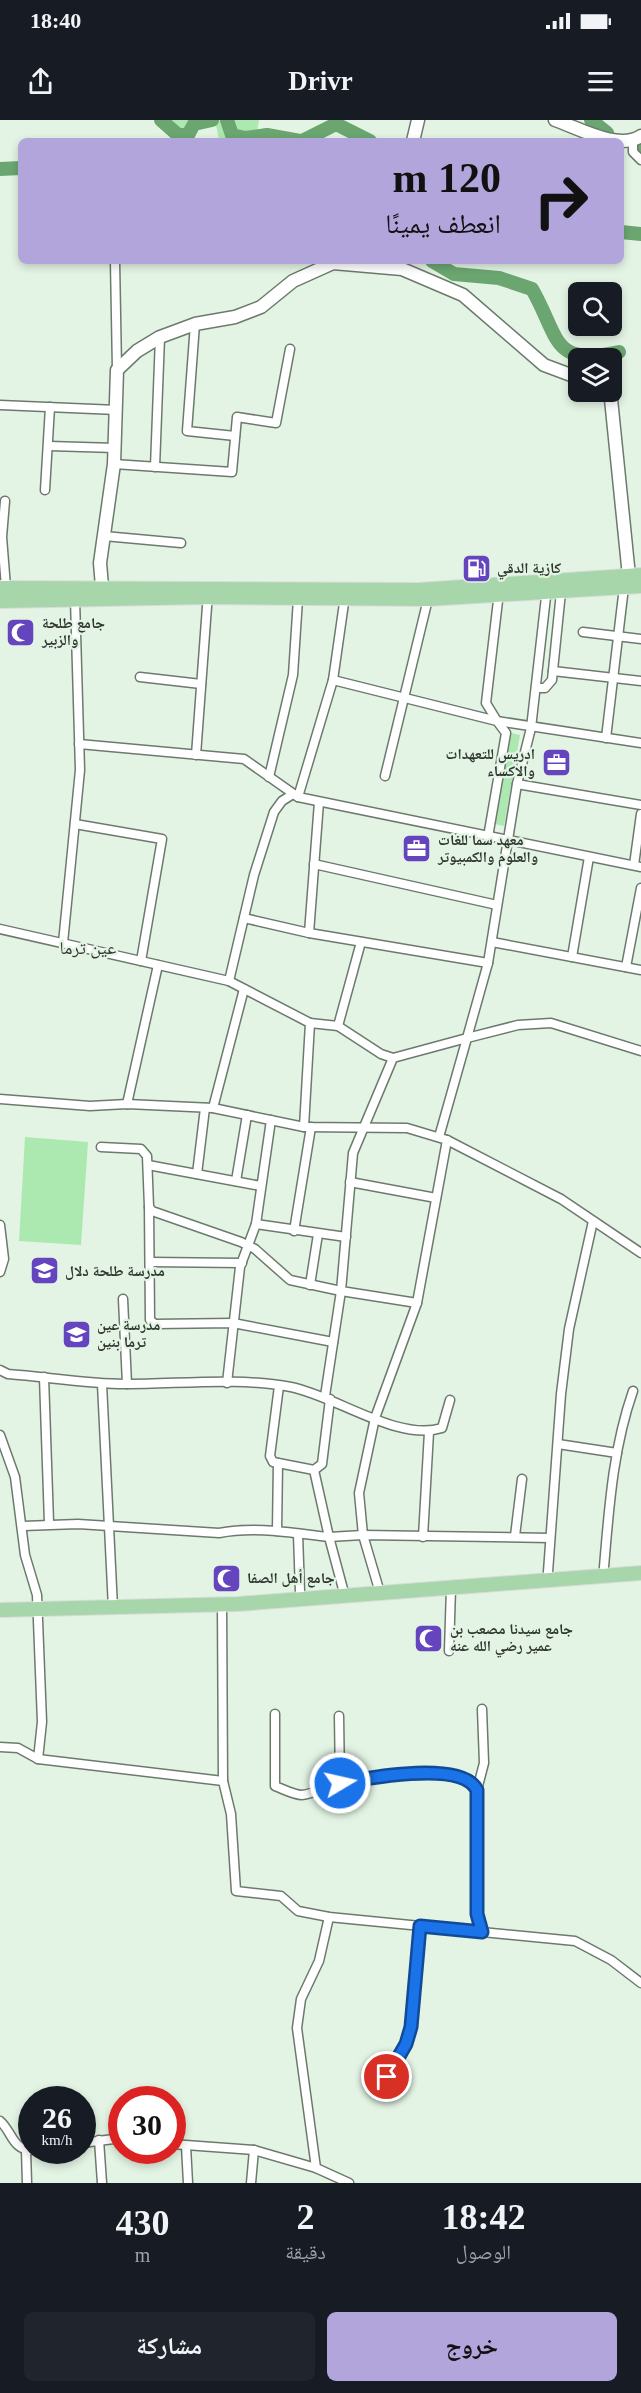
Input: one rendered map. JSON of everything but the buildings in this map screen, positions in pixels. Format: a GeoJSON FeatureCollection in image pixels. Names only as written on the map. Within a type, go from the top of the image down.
{"type":"FeatureCollection","features":[{"type":"Feature","properties":{"kind":"main road"},"geometry":{"type":"LineString","coordinates":[[548,587],[561,592],[631,579]]}},
{"type":"Feature","properties":{"kind":"main road"},"geometry":{"type":"LineString","coordinates":[[3,587],[104,592],[208,592],[428,599],[631,579],[641,586]]}},
{"type":"Feature","properties":{"kind":"main road"},"geometry":{"type":"LineString","coordinates":[[208,592],[298,600],[345,595],[499,591]]}},
{"type":"Feature","properties":{"kind":"main road"},"geometry":{"type":"LineString","coordinates":[[0,601],[75,599],[104,592]]}},
{"type":"Feature","properties":{"kind":"main road"},"geometry":{"type":"LineString","coordinates":[[112,1604],[300,1593],[604,1567],[641,1566]]}},
{"type":"Feature","properties":{"kind":"main road"},"geometry":{"type":"LineString","coordinates":[[0,1603],[222,1605],[641,1573]]}},
{"type":"Feature","properties":{"kind":"main road"},"geometry":{"type":"LineString","coordinates":[[0,1610],[38,1605]]}},
{"type":"Feature","properties":{"kind":"street"},"geometry":{"type":"LineString","coordinates":[[414,138],[418,120]]}},
{"type":"Feature","properties":{"kind":"street"},"geometry":{"type":"LineString","coordinates":[[555,120],[604,138]]}},
{"type":"Feature","properties":{"kind":"street"},"geometry":{"type":"LineString","coordinates":[[637,139],[633,152],[641,160]]}},
{"type":"Feature","properties":{"kind":"street"},"geometry":{"type":"LineString","coordinates":[[104,592],[100,563],[114,464],[117,410],[115,264]]}},
{"type":"Feature","properties":{"kind":"street"},"geometry":{"type":"LineString","coordinates":[[117,370],[137,351],[160,337],[195,324],[235,317],[261,307],[294,281],[331,264]]}},
{"type":"Feature","properties":{"kind":"street"},"geometry":{"type":"LineString","coordinates":[[389,264],[463,295],[544,365],[568,374]]}},
{"type":"Feature","properties":{"kind":"street"},"geometry":{"type":"LineString","coordinates":[[195,324],[187,432],[235,436]]}},
{"type":"Feature","properties":{"kind":"street"},"geometry":{"type":"LineString","coordinates":[[155,467],[160,337]]}},
{"type":"Feature","properties":{"kind":"street"},"geometry":{"type":"LineString","coordinates":[[114,464],[232,472],[237,417],[276,423],[290,349]]}},
{"type":"Feature","properties":{"kind":"street"},"geometry":{"type":"LineString","coordinates":[[606,738],[619,636],[631,579],[611,402]]}},
{"type":"Feature","properties":{"kind":"street"},"geometry":{"type":"LineString","coordinates":[[0,405],[117,410]]}},
{"type":"Feature","properties":{"kind":"street"},"geometry":{"type":"LineString","coordinates":[[45,490],[50,407]]}},
{"type":"Feature","properties":{"kind":"street"},"geometry":{"type":"LineString","coordinates":[[49,446],[115,448]]}},
{"type":"Feature","properties":{"kind":"street"},"geometry":{"type":"LineString","coordinates":[[3,587],[1,537],[5,501]]}},
{"type":"Feature","properties":{"kind":"street"},"geometry":{"type":"LineString","coordinates":[[104,536],[181,543]]}},
{"type":"Feature","properties":{"kind":"street"},"geometry":{"type":"LineString","coordinates":[[378,1586],[363,1535],[359,1493],[375,1418],[417,1303],[436,1198],[443,1139],[488,963],[517,784],[531,728],[548,587]]}},
{"type":"Feature","properties":{"kind":"street"},"geometry":{"type":"LineString","coordinates":[[488,837],[506,733],[486,703],[499,591]]}},
{"type":"Feature","properties":{"kind":"street"},"geometry":{"type":"LineString","coordinates":[[196,755],[208,592]]}},
{"type":"Feature","properties":{"kind":"street"},"geometry":{"type":"LineString","coordinates":[[536,688],[548,686],[553,671],[561,592]]}},
{"type":"Feature","properties":{"kind":"street"},"geometry":{"type":"LineString","coordinates":[[295,796],[333,680],[345,595]]}},
{"type":"Feature","properties":{"kind":"street"},"geometry":{"type":"LineString","coordinates":[[63,943],[80,770],[75,599]]}},
{"type":"Feature","properties":{"kind":"street"},"geometry":{"type":"LineString","coordinates":[[385,776],[428,599]]}},
{"type":"Feature","properties":{"kind":"street"},"geometry":{"type":"LineString","coordinates":[[269,777],[293,675],[298,600]]}},
{"type":"Feature","properties":{"kind":"street"},"geometry":{"type":"LineString","coordinates":[[583,632],[641,639]]}},
{"type":"Feature","properties":{"kind":"street"},"geometry":{"type":"LineString","coordinates":[[553,671],[641,681]]}},
{"type":"Feature","properties":{"kind":"street"},"geometry":{"type":"LineString","coordinates":[[140,677],[201,684]]}},
{"type":"Feature","properties":{"kind":"street"},"geometry":{"type":"LineString","coordinates":[[333,680],[531,728],[641,743]]}},
{"type":"Feature","properties":{"kind":"street"},"geometry":{"type":"LineString","coordinates":[[79,744],[244,759],[295,796],[637,866],[641,814]]}},
{"type":"Feature","properties":{"kind":"street"},"geometry":{"type":"LineString","coordinates":[[517,784],[641,804]]}},
{"type":"Feature","properties":{"kind":"street"},"geometry":{"type":"LineString","coordinates":[[229,981],[254,875],[274,812],[282,801],[295,796]]}},
{"type":"Feature","properties":{"kind":"street"},"geometry":{"type":"LineString","coordinates":[[309,933],[319,802]]}},
{"type":"Feature","properties":{"kind":"street"},"geometry":{"type":"LineString","coordinates":[[75,824],[162,839],[141,961]]}},
{"type":"Feature","properties":{"kind":"street"},"geometry":{"type":"LineString","coordinates":[[572,957],[589,857]]}},
{"type":"Feature","properties":{"kind":"street"},"geometry":{"type":"LineString","coordinates":[[314,864],[497,905]]}},
{"type":"Feature","properties":{"kind":"street"},"geometry":{"type":"LineString","coordinates":[[626,967],[641,888]]}},
{"type":"Feature","properties":{"kind":"street"},"geometry":{"type":"LineString","coordinates":[[244,918],[309,933],[488,963]]}},
{"type":"Feature","properties":{"kind":"street"},"geometry":{"type":"LineString","coordinates":[[0,929],[229,981],[310,1023],[339,1026],[381,1054],[393,1058],[518,1025],[551,1023],[641,1051]]}},
{"type":"Feature","properties":{"kind":"street"},"geometry":{"type":"LineString","coordinates":[[339,1026],[361,942]]}},
{"type":"Feature","properties":{"kind":"street"},"geometry":{"type":"LineString","coordinates":[[492,942],[641,970]]}},
{"type":"Feature","properties":{"kind":"street"},"geometry":{"type":"LineString","coordinates":[[128,1104],[158,965]]}},
{"type":"Feature","properties":{"kind":"street"},"geometry":{"type":"LineString","coordinates":[[197,1174],[209,1108],[244,988]]}},
{"type":"Feature","properties":{"kind":"street"},"geometry":{"type":"LineString","coordinates":[[294,1231],[307,1127],[310,1023]]}},
{"type":"Feature","properties":{"kind":"street"},"geometry":{"type":"LineString","coordinates":[[279,1386],[270,1456],[273,1462],[314,1470],[322,1464],[353,1153],[393,1058]]}},
{"type":"Feature","properties":{"kind":"street"},"geometry":{"type":"LineString","coordinates":[[0,1099],[90,1106],[128,1104],[209,1108],[307,1127],[407,1128],[443,1139],[561,1199],[641,1253]]}},
{"type":"Feature","properties":{"kind":"street"},"geometry":{"type":"LineString","coordinates":[[236,1181],[247,1115]]}},
{"type":"Feature","properties":{"kind":"street"},"geometry":{"type":"LineString","coordinates":[[226,1383],[242,1263],[256,1224],[271,1120]]}},
{"type":"Feature","properties":{"kind":"street"},"geometry":{"type":"LineString","coordinates":[[101,1146],[141,1149],[147,1156],[150,1320],[155,1324],[233,1323],[333,1342]]}},
{"type":"Feature","properties":{"kind":"street"},"geometry":{"type":"LineString","coordinates":[[148,1165],[261,1186]]}},
{"type":"Feature","properties":{"kind":"street"},"geometry":{"type":"LineString","coordinates":[[350,1182],[436,1198]]}},
{"type":"Feature","properties":{"kind":"street"},"geometry":{"type":"LineString","coordinates":[[149,1207],[152,1212],[208,1229],[249,1246],[290,1280],[417,1303]]}},
{"type":"Feature","properties":{"kind":"street"},"geometry":{"type":"LineString","coordinates":[[548,1572],[561,1394],[570,1329],[593,1221]]}},
{"type":"Feature","properties":{"kind":"street"},"geometry":{"type":"LineString","coordinates":[[256,1224],[346,1237]]}},
{"type":"Feature","properties":{"kind":"street"},"geometry":{"type":"LineString","coordinates":[[0,1225],[4,1259],[0,1272]]}},
{"type":"Feature","properties":{"kind":"street"},"geometry":{"type":"LineString","coordinates":[[310,1285],[318,1234]]}},
{"type":"Feature","properties":{"kind":"street"},"geometry":{"type":"LineString","coordinates":[[150,1262],[242,1263]]}},
{"type":"Feature","properties":{"kind":"street"},"geometry":{"type":"LineString","coordinates":[[123,1299],[127,1384]]}},
{"type":"Feature","properties":{"kind":"street"},"geometry":{"type":"LineString","coordinates":[[0,1370],[8,1374],[102,1384],[226,1383],[279,1386],[327,1398],[375,1418],[429,1432],[442,1428],[450,1400]]}},
{"type":"Feature","properties":{"kind":"street"},"geometry":{"type":"LineString","coordinates":[[44,1377],[49,1523]]}},
{"type":"Feature","properties":{"kind":"street"},"geometry":{"type":"LineString","coordinates":[[102,1384],[112,1604]]}},
{"type":"Feature","properties":{"kind":"street"},"geometry":{"type":"LineString","coordinates":[[604,1567],[610,1494],[624,1416],[633,1391]]}},
{"type":"Feature","properties":{"kind":"street"},"geometry":{"type":"LineString","coordinates":[[423,1537],[429,1432]]}},
{"type":"Feature","properties":{"kind":"street"},"geometry":{"type":"LineString","coordinates":[[0,1435],[15,1477],[25,1555],[38,1605],[42,1722],[38,1759]]}},
{"type":"Feature","properties":{"kind":"street"},"geometry":{"type":"LineString","coordinates":[[558,1444],[617,1453]]}},
{"type":"Feature","properties":{"kind":"street"},"geometry":{"type":"LineString","coordinates":[[277,1531],[278,1463]]}},
{"type":"Feature","properties":{"kind":"street"},"geometry":{"type":"LineString","coordinates":[[314,1470],[343,1589]]}},
{"type":"Feature","properties":{"kind":"street"},"geometry":{"type":"LineString","coordinates":[[515,1536],[522,1479]]}},
{"type":"Feature","properties":{"kind":"street"},"geometry":{"type":"LineString","coordinates":[[23,1526],[49,1523],[219,1533],[237,1529],[329,1537],[363,1535],[550,1538]]}},
{"type":"Feature","properties":{"kind":"street"},"geometry":{"type":"LineString","coordinates":[[298,1534],[300,1593]]}},
{"type":"Feature","properties":{"kind":"street"},"geometry":{"type":"LineString","coordinates":[[449,1651],[452,1588]]}},
{"type":"Feature","properties":{"kind":"street"},"geometry":{"type":"LineString","coordinates":[[222,1605],[223,1781],[231,1814],[236,1891],[281,1896],[298,1911],[329,1917],[575,1941],[611,1960],[641,1983]]}},
{"type":"Feature","properties":{"kind":"street"},"geometry":{"type":"LineString","coordinates":[[482,1709],[484,1763],[477,1790],[477,1914],[482,1932]]}},
{"type":"Feature","properties":{"kind":"street"},"geometry":{"type":"LineString","coordinates":[[275,1714],[276,1786],[301,1795],[340,1783],[406,1772],[463,1777],[474,1783],[477,1790]]}},
{"type":"Feature","properties":{"kind":"street"},"geometry":{"type":"LineString","coordinates":[[339,1716],[340,1783]]}},
{"type":"Feature","properties":{"kind":"street"},"geometry":{"type":"LineString","coordinates":[[0,1747],[18,1748],[38,1759],[223,1781]]}},
{"type":"Feature","properties":{"kind":"street"},"geometry":{"type":"LineString","coordinates":[[316,2168],[297,2028],[301,1999],[320,1961],[329,1917]]}},
{"type":"Feature","properties":{"kind":"street"},"geometry":{"type":"LineString","coordinates":[[387,2077],[406,2044],[411,2027],[420,1926]]}},
{"type":"Feature","properties":{"kind":"street"},"geometry":{"type":"LineString","coordinates":[[0,2121],[12,2141],[18,2144]]}},
{"type":"Feature","properties":{"kind":"street"},"geometry":{"type":"LineString","coordinates":[[96,2141],[108,2139]]}},
{"type":"Feature","properties":{"kind":"street"},"geometry":{"type":"LineString","coordinates":[[99,2140],[102,2183]]}},
{"type":"Feature","properties":{"kind":"street"},"geometry":{"type":"LineString","coordinates":[[188,2183],[186,2146],[254,2150],[316,2168],[349,2183]]}},
{"type":"Feature","properties":{"kind":"street"},"geometry":{"type":"LineString","coordinates":[[252,2183],[254,2150]]}},
{"type":"Feature","properties":{"kind":"street"},"geometry":{"type":"LineString","coordinates":[[27,2183],[28,2164]]}},
{"type":"Feature","properties":{"kind":"green space"},"geometry":{"type":"Polygon","coordinates":[[[165,120],[206,120],[170,135],[165,120]]]}},
{"type":"Feature","properties":{"kind":"green space"},"geometry":{"type":"Polygon","coordinates":[[[215,120],[259,120],[256,138],[219,138],[215,120]]]}},
{"type":"Feature","properties":{"kind":"green space"},"geometry":{"type":"Polygon","coordinates":[[[511,733],[520,735],[504,826],[495,824],[511,733]]]}},
{"type":"Feature","properties":{"kind":"green space"},"geometry":{"type":"Polygon","coordinates":[[[25,1137],[88,1142],[81,1245],[19,1241],[25,1137]]]}},
{"type":"Feature","properties":{"kind":"waterway"},"geometry":{"type":"LineString","coordinates":[[161,120],[178,135],[188,135],[194,124],[212,120]]}},
{"type":"Feature","properties":{"kind":"waterway"},"geometry":{"type":"LineString","coordinates":[[227,120],[232,135],[245,138]]}},
{"type":"Feature","properties":{"kind":"waterway"},"geometry":{"type":"LineString","coordinates":[[591,120],[607,133]]}},
{"type":"Feature","properties":{"kind":"waterway"},"geometry":{"type":"LineString","coordinates":[[308,138],[336,124],[364,138]]}},
{"type":"Feature","properties":{"kind":"waterway"},"geometry":{"type":"LineString","coordinates":[[245,138],[267,135],[284,138]]}},
{"type":"Feature","properties":{"kind":"waterway"},"geometry":{"type":"LineString","coordinates":[[0,169],[18,168]]}},
{"type":"Feature","properties":{"kind":"waterway"},"geometry":{"type":"LineString","coordinates":[[624,232],[641,234]]}},
{"type":"Feature","properties":{"kind":"waterway"},"geometry":{"type":"LineString","coordinates":[[437,264],[454,274],[499,278],[532,289],[554,334],[568,351]]}},
{"type":"Feature","properties":{"kind":"place","name":"كازية الدقي"},"geometry":{"type":"Point","coordinates":[476,568]}},
{"type":"Feature","properties":{"kind":"place","name":"جامع طلحة والزبير"},"geometry":{"type":"Point","coordinates":[21,632]}},
{"type":"Feature","properties":{"kind":"place","name":"ادريس للتعهدات والاكساء"},"geometry":{"type":"Point","coordinates":[556,763]}},
{"type":"Feature","properties":{"kind":"place","name":"معهد سما للغات والعلوم والكمبيوتر"},"geometry":{"type":"Point","coordinates":[417,849]}},
{"type":"Feature","properties":{"kind":"place","name":"مدرسة طلحة دلال"},"geometry":{"type":"Point","coordinates":[44,1271]}},
{"type":"Feature","properties":{"kind":"place","name":"مدرسة عين ترما بنين"},"geometry":{"type":"Point","coordinates":[76,1334]}},
{"type":"Feature","properties":{"kind":"place","name":"جامع أهل الصفا"},"geometry":{"type":"Point","coordinates":[226,1578]}},
{"type":"Feature","properties":{"kind":"place","name":"جامع سيدنا مصعب بن عمير رضي الله عنه"},"geometry":{"type":"Point","coordinates":[429,1638]}},
{"type":"Feature","properties":{"kind":"district","name":"عين ترما"},"geometry":{"type":"Point","coordinates":[88,948]}},
{"type":"Feature","properties":{"kind":"route"},"geometry":{"type":"LineString","coordinates":[[340,1783],[406,1772],[463,1777],[474,1783],[477,1790],[477,1914],[482,1932],[420,1926],[411,2027],[406,2044],[387,2077]]}}]}
